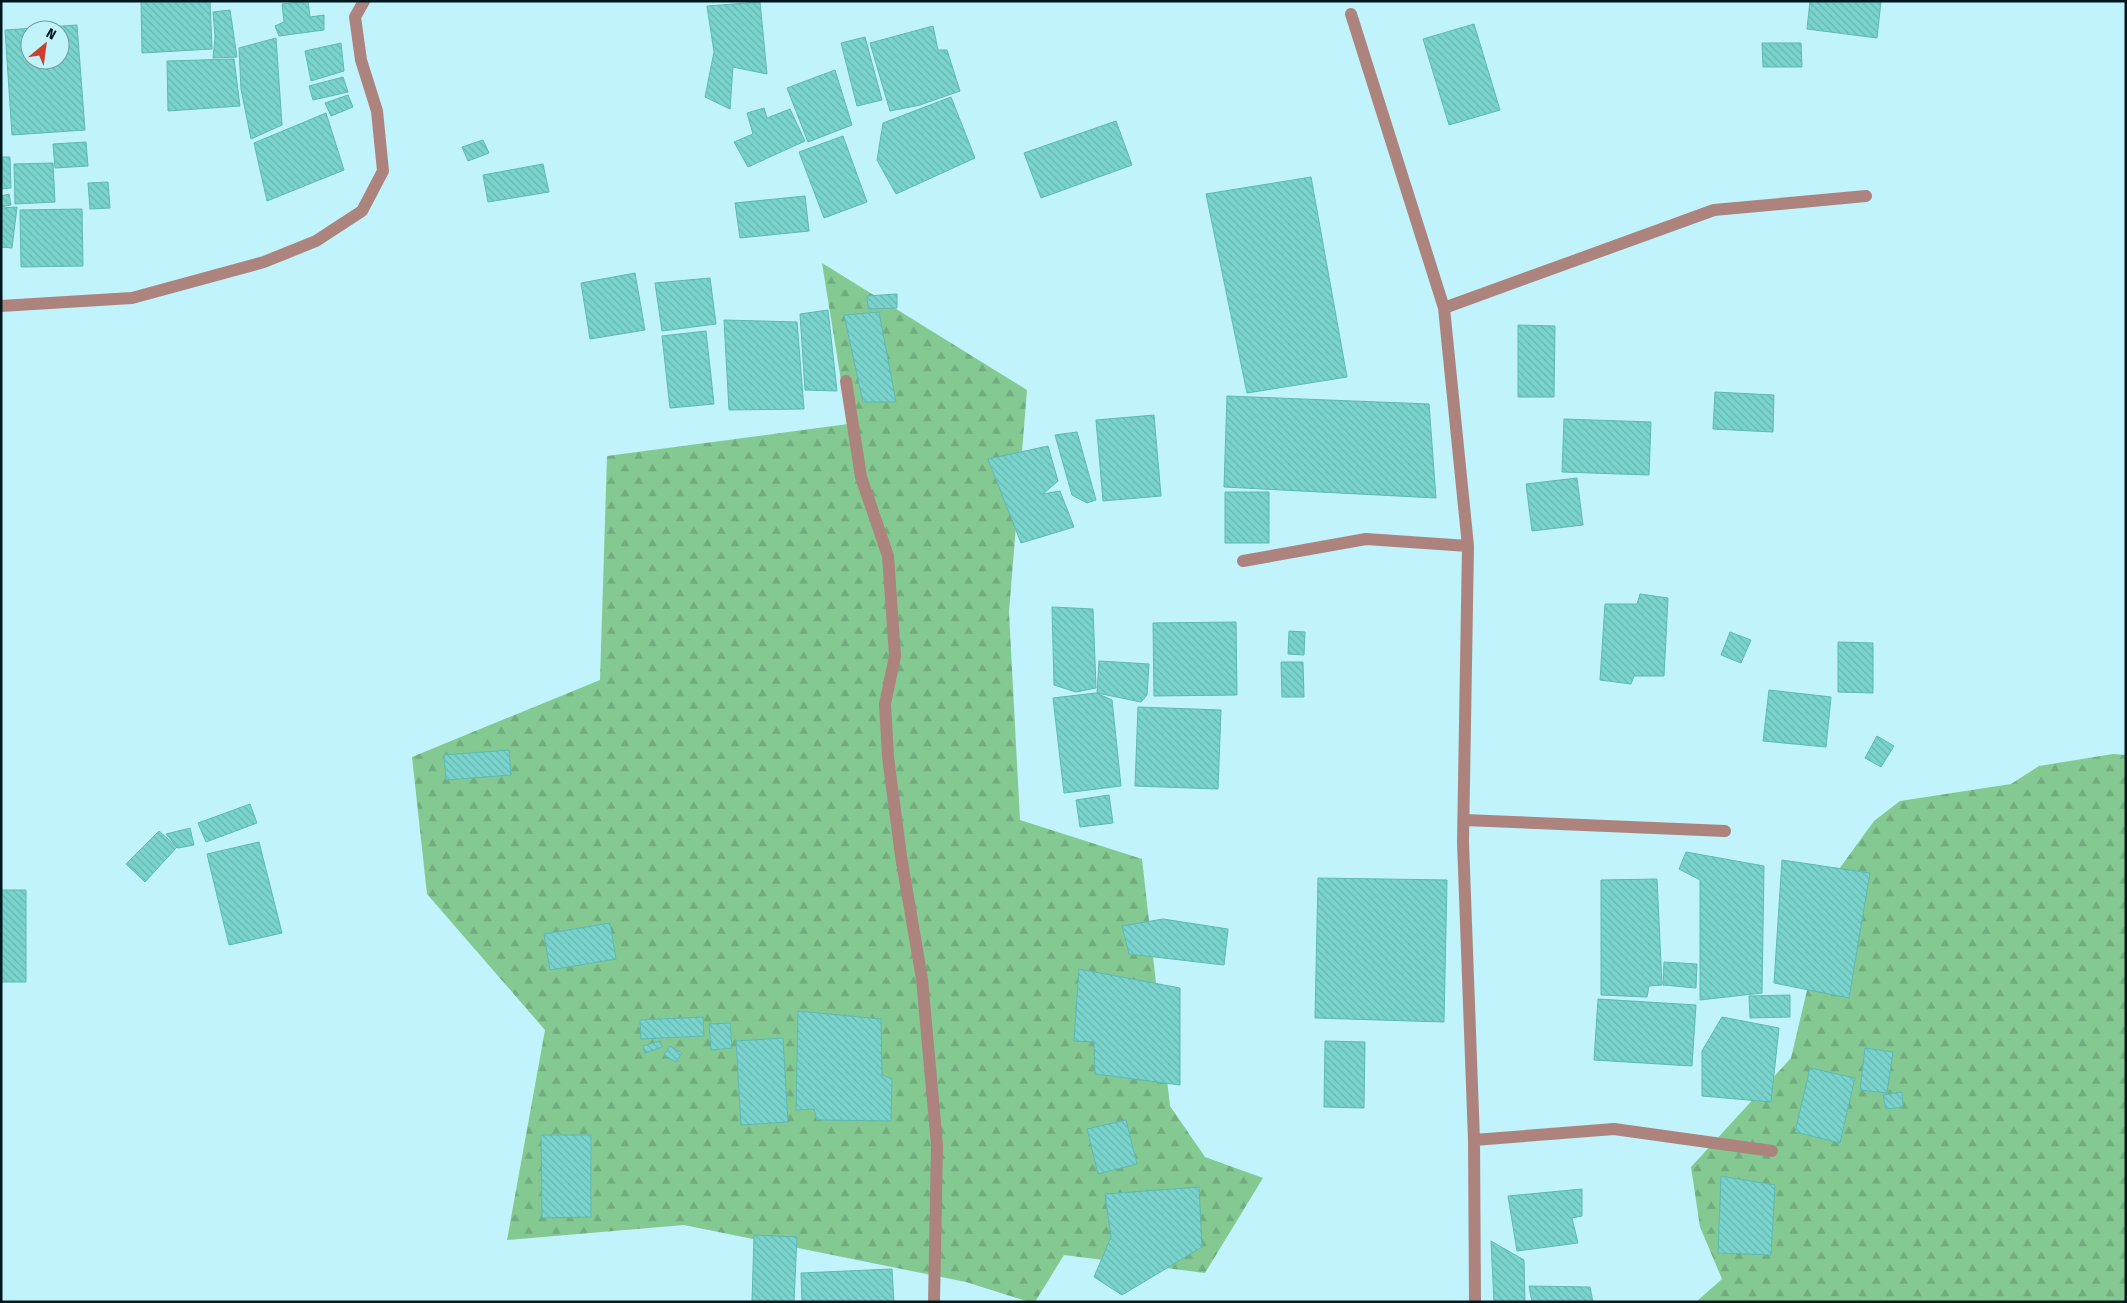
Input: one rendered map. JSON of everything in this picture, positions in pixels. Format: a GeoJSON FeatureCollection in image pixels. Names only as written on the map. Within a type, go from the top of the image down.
{"type":"FeatureCollection","features":[{"type":"Feature","properties":{"kind":"street"},"geometry":{"type":"LineString","coordinates":[[1,306],[132,298],[264,262],[316,241],[362,211],[383,171],[376,111],[361,60],[353,1]]}},
{"type":"Feature","properties":{"kind":"street"},"geometry":{"type":"LineString","coordinates":[[355,17],[364,1]]}},
{"type":"Feature","properties":{"kind":"street"},"geometry":{"type":"LineString","coordinates":[[1351,14],[1444,308],[1468,546],[1464,820],[1474,1140],[1474,1302]]}},
{"type":"Feature","properties":{"kind":"street"},"geometry":{"type":"LineString","coordinates":[[1444,308],[1714,210],[1866,196]]}},
{"type":"Feature","properties":{"kind":"street"},"geometry":{"type":"LineString","coordinates":[[846,381],[861,477],[888,556],[895,656],[885,704],[888,757],[901,856],[922,978],[937,1144],[934,1302]]}},
{"type":"Feature","properties":{"kind":"street"},"geometry":{"type":"LineString","coordinates":[[1243,561],[1366,539],[1468,546]]}},
{"type":"Feature","properties":{"kind":"street"},"geometry":{"type":"LineString","coordinates":[[1464,820],[1725,831]]}},
{"type":"Feature","properties":{"kind":"street"},"geometry":{"type":"LineString","coordinates":[[1474,1140],[1614,1129],[1772,1151]]}},
{"type":"Feature","properties":{"kind":"green space"},"geometry":{"type":"Polygon","coordinates":[[[822,263],[1027,390],[1009,612],[1020,820],[1142,859],[1170,1106],[1205,1157],[1263,1178],[1205,1273],[1064,1255],[1035,1302],[1029,1302],[966,1282],[684,1225],[507,1240],[545,1030],[427,894],[412,757],[600,680],[607,456],[848,424],[822,263]]]}},
{"type":"Feature","properties":{"kind":"green space"},"geometry":{"type":"Polygon","coordinates":[[[2113,754],[2126,755],[2126,1302],[1696,1302],[1722,1279],[1700,1227],[1691,1167],[1791,1058],[1834,876],[1874,821],[1900,801],[2011,784],[2039,766],[2113,754]]]}},
{"type":"Feature","properties":{"kind":"building"},"geometry":{"type":"Polygon","coordinates":[[[141,1],[210,1],[212,49],[142,53],[141,1]]]}},
{"type":"Feature","properties":{"kind":"building"},"geometry":{"type":"Polygon","coordinates":[[[308,1],[310,17],[324,15],[324,30],[279,36],[275,26],[284,22],[282,4],[308,1]]]}},
{"type":"Feature","properties":{"kind":"building"},"geometry":{"type":"Polygon","coordinates":[[[1810,1],[1881,1],[1877,38],[1807,29],[1810,1]]]}},
{"type":"Feature","properties":{"kind":"building"},"geometry":{"type":"Polygon","coordinates":[[[760,2],[767,74],[733,67],[730,109],[705,97],[714,52],[707,6],[760,2]]]}},
{"type":"Feature","properties":{"kind":"building"},"geometry":{"type":"Polygon","coordinates":[[[230,10],[237,57],[213,58],[215,37],[213,12],[230,10]]]}},
{"type":"Feature","properties":{"kind":"building"},"geometry":{"type":"Polygon","coordinates":[[[1474,24],[1500,110],[1449,125],[1423,39],[1474,24]]]}},
{"type":"Feature","properties":{"kind":"building"},"geometry":{"type":"Polygon","coordinates":[[[70,25],[77,25],[85,130],[12,135],[5,30],[20,29],[20,70],[70,70],[70,25]]]}},
{"type":"Feature","properties":{"kind":"building"},"geometry":{"type":"Polygon","coordinates":[[[933,26],[938,50],[947,50],[960,91],[920,105],[890,111],[870,43],[933,26]]]}},
{"type":"Feature","properties":{"kind":"building"},"geometry":{"type":"Polygon","coordinates":[[[865,37],[882,100],[857,106],[841,43],[865,37]]]}},
{"type":"Feature","properties":{"kind":"building"},"geometry":{"type":"Polygon","coordinates":[[[276,38],[282,125],[251,139],[241,89],[239,48],[276,38]]]}},
{"type":"Feature","properties":{"kind":"building"},"geometry":{"type":"Polygon","coordinates":[[[341,43],[344,71],[311,81],[305,51],[341,43]]]}},
{"type":"Feature","properties":{"kind":"building"},"geometry":{"type":"Polygon","coordinates":[[[1762,43],[1801,43],[1802,67],[1763,67],[1762,43]]]}},
{"type":"Feature","properties":{"kind":"building"},"geometry":{"type":"Polygon","coordinates":[[[234,59],[240,106],[168,111],[167,61],[234,59]]]}},
{"type":"Feature","properties":{"kind":"building"},"geometry":{"type":"Polygon","coordinates":[[[835,70],[852,125],[808,142],[787,88],[835,70]]]}},
{"type":"Feature","properties":{"kind":"building"},"geometry":{"type":"Polygon","coordinates":[[[343,77],[348,92],[313,100],[309,86],[343,77]]]}},
{"type":"Feature","properties":{"kind":"building"},"geometry":{"type":"Polygon","coordinates":[[[348,95],[353,107],[331,116],[325,103],[348,95]]]}},
{"type":"Feature","properties":{"kind":"building"},"geometry":{"type":"Polygon","coordinates":[[[951,97],[975,158],[896,194],[877,160],[883,123],[951,97]]]}},
{"type":"Feature","properties":{"kind":"building"},"geometry":{"type":"Polygon","coordinates":[[[764,108],[767,118],[790,109],[805,141],[748,167],[734,142],[753,134],[747,113],[764,108]]]}},
{"type":"Feature","properties":{"kind":"building"},"geometry":{"type":"Polygon","coordinates":[[[326,113],[344,170],[267,201],[254,143],[326,113]]]}},
{"type":"Feature","properties":{"kind":"building"},"geometry":{"type":"Polygon","coordinates":[[[1116,121],[1132,165],[1041,198],[1024,153],[1116,121]]]}},
{"type":"Feature","properties":{"kind":"building"},"geometry":{"type":"Polygon","coordinates":[[[843,136],[867,202],[824,218],[799,152],[843,136]]]}},
{"type":"Feature","properties":{"kind":"building"},"geometry":{"type":"Polygon","coordinates":[[[483,140],[489,153],[468,161],[462,147],[483,140]]]}},
{"type":"Feature","properties":{"kind":"building"},"geometry":{"type":"Polygon","coordinates":[[[86,142],[88,166],[55,168],[53,144],[86,142]]]}},
{"type":"Feature","properties":{"kind":"building"},"geometry":{"type":"Polygon","coordinates":[[[1,157],[10,157],[11,188],[1,189],[1,157]]]}},
{"type":"Feature","properties":{"kind":"building"},"geometry":{"type":"Polygon","coordinates":[[[53,163],[55,202],[15,204],[14,164],[53,163]]]}},
{"type":"Feature","properties":{"kind":"building"},"geometry":{"type":"Polygon","coordinates":[[[543,164],[549,192],[488,202],[483,175],[543,164]]]}},
{"type":"Feature","properties":{"kind":"building"},"geometry":{"type":"Polygon","coordinates":[[[1311,177],[1347,377],[1247,393],[1206,194],[1311,177]]]}},
{"type":"Feature","properties":{"kind":"building"},"geometry":{"type":"Polygon","coordinates":[[[108,182],[110,208],[90,209],[88,183],[108,182]]]}},
{"type":"Feature","properties":{"kind":"building"},"geometry":{"type":"Polygon","coordinates":[[[9,194],[11,205],[1,207],[1,196],[9,194]]]}},
{"type":"Feature","properties":{"kind":"building"},"geometry":{"type":"Polygon","coordinates":[[[805,196],[809,231],[740,238],[735,203],[805,196]]]}},
{"type":"Feature","properties":{"kind":"building"},"geometry":{"type":"Polygon","coordinates":[[[17,207],[12,248],[1,247],[1,208],[17,207]]]}},
{"type":"Feature","properties":{"kind":"building"},"geometry":{"type":"Polygon","coordinates":[[[82,209],[83,266],[21,267],[20,210],[82,209]]]}},
{"type":"Feature","properties":{"kind":"building"},"geometry":{"type":"Polygon","coordinates":[[[635,273],[645,330],[590,339],[581,283],[635,273]]]}},
{"type":"Feature","properties":{"kind":"building"},"geometry":{"type":"Polygon","coordinates":[[[710,278],[716,324],[662,331],[655,283],[710,278]]]}},
{"type":"Feature","properties":{"kind":"building"},"geometry":{"type":"Polygon","coordinates":[[[897,294],[897,308],[868,309],[867,296],[897,294]]]}},
{"type":"Feature","properties":{"kind":"building"},"geometry":{"type":"Polygon","coordinates":[[[828,310],[837,391],[805,390],[800,314],[828,310]]]}},
{"type":"Feature","properties":{"kind":"building"},"geometry":{"type":"Polygon","coordinates":[[[879,312],[896,402],[863,402],[844,315],[879,312]]]}},
{"type":"Feature","properties":{"kind":"building"},"geometry":{"type":"Polygon","coordinates":[[[724,320],[797,322],[804,409],[729,410],[724,320]]]}},
{"type":"Feature","properties":{"kind":"building"},"geometry":{"type":"Polygon","coordinates":[[[1518,325],[1555,326],[1554,397],[1518,397],[1518,325]]]}},
{"type":"Feature","properties":{"kind":"building"},"geometry":{"type":"Polygon","coordinates":[[[706,331],[714,404],[670,408],[662,336],[706,331]]]}},
{"type":"Feature","properties":{"kind":"building"},"geometry":{"type":"Polygon","coordinates":[[[1715,392],[1774,395],[1773,432],[1713,429],[1715,392]]]}},
{"type":"Feature","properties":{"kind":"building"},"geometry":{"type":"Polygon","coordinates":[[[1227,396],[1429,404],[1436,498],[1224,487],[1227,396]]]}},
{"type":"Feature","properties":{"kind":"building"},"geometry":{"type":"Polygon","coordinates":[[[1154,415],[1161,496],[1103,501],[1096,420],[1154,415]]]}},
{"type":"Feature","properties":{"kind":"building"},"geometry":{"type":"Polygon","coordinates":[[[1564,419],[1651,422],[1649,475],[1562,472],[1564,419]]]}},
{"type":"Feature","properties":{"kind":"building"},"geometry":{"type":"Polygon","coordinates":[[[1077,432],[1096,500],[1087,503],[1072,495],[1055,435],[1077,432]]]}},
{"type":"Feature","properties":{"kind":"building"},"geometry":{"type":"Polygon","coordinates":[[[1048,446],[1058,481],[1043,494],[1060,491],[1074,527],[1021,543],[988,459],[1048,446]]]}},
{"type":"Feature","properties":{"kind":"building"},"geometry":{"type":"Polygon","coordinates":[[[1577,478],[1583,525],[1532,531],[1526,484],[1577,478]]]}},
{"type":"Feature","properties":{"kind":"building"},"geometry":{"type":"Polygon","coordinates":[[[1225,492],[1269,492],[1269,543],[1225,543],[1225,492]]]}},
{"type":"Feature","properties":{"kind":"building"},"geometry":{"type":"Polygon","coordinates":[[[1640,594],[1668,598],[1664,676],[1634,676],[1631,684],[1600,680],[1605,604],[1637,604],[1640,594]]]}},
{"type":"Feature","properties":{"kind":"building"},"geometry":{"type":"Polygon","coordinates":[[[1052,607],[1093,609],[1096,688],[1076,692],[1054,685],[1052,607]]]}},
{"type":"Feature","properties":{"kind":"building"},"geometry":{"type":"Polygon","coordinates":[[[1236,622],[1237,695],[1154,696],[1153,623],[1236,622]]]}},
{"type":"Feature","properties":{"kind":"building"},"geometry":{"type":"Polygon","coordinates":[[[1289,631],[1305,632],[1304,655],[1288,654],[1289,631]]]}},
{"type":"Feature","properties":{"kind":"building"},"geometry":{"type":"Polygon","coordinates":[[[1730,632],[1751,640],[1741,663],[1721,655],[1730,632]]]}},
{"type":"Feature","properties":{"kind":"building"},"geometry":{"type":"Polygon","coordinates":[[[1838,642],[1873,643],[1873,693],[1838,692],[1838,642]]]}},
{"type":"Feature","properties":{"kind":"building"},"geometry":{"type":"Polygon","coordinates":[[[1099,661],[1149,664],[1147,695],[1141,702],[1097,693],[1099,661]]]}},
{"type":"Feature","properties":{"kind":"building"},"geometry":{"type":"Polygon","coordinates":[[[1281,662],[1303,662],[1304,697],[1282,697],[1281,662]]]}},
{"type":"Feature","properties":{"kind":"building"},"geometry":{"type":"Polygon","coordinates":[[[1769,690],[1831,697],[1826,747],[1763,741],[1769,690]]]}},
{"type":"Feature","properties":{"kind":"building"},"geometry":{"type":"Polygon","coordinates":[[[1096,693],[1112,700],[1121,786],[1064,793],[1053,698],[1096,693]]]}},
{"type":"Feature","properties":{"kind":"building"},"geometry":{"type":"Polygon","coordinates":[[[1138,707],[1221,710],[1218,789],[1135,786],[1138,707]]]}},
{"type":"Feature","properties":{"kind":"building"},"geometry":{"type":"Polygon","coordinates":[[[1877,736],[1894,746],[1881,767],[1865,758],[1877,736]]]}},
{"type":"Feature","properties":{"kind":"building"},"geometry":{"type":"Polygon","coordinates":[[[509,750],[511,775],[446,780],[444,755],[509,750]]]}},
{"type":"Feature","properties":{"kind":"building"},"geometry":{"type":"Polygon","coordinates":[[[1109,795],[1113,823],[1080,827],[1076,800],[1109,795]]]}},
{"type":"Feature","properties":{"kind":"building"},"geometry":{"type":"Polygon","coordinates":[[[250,804],[257,823],[206,842],[198,823],[250,804]]]}},
{"type":"Feature","properties":{"kind":"building"},"geometry":{"type":"Polygon","coordinates":[[[190,828],[194,845],[178,848],[166,834],[190,828]]]}},
{"type":"Feature","properties":{"kind":"building"},"geometry":{"type":"Polygon","coordinates":[[[159,831],[177,847],[145,882],[126,864],[159,831]]]}},
{"type":"Feature","properties":{"kind":"building"},"geometry":{"type":"Polygon","coordinates":[[[259,842],[282,933],[229,945],[207,854],[259,842]]]}},
{"type":"Feature","properties":{"kind":"building"},"geometry":{"type":"Polygon","coordinates":[[[1686,852],[1764,866],[1762,993],[1700,1000],[1700,880],[1679,869],[1686,852]]]}},
{"type":"Feature","properties":{"kind":"building"},"geometry":{"type":"Polygon","coordinates":[[[1782,860],[1870,873],[1849,998],[1774,983],[1782,860]]]}},
{"type":"Feature","properties":{"kind":"building"},"geometry":{"type":"Polygon","coordinates":[[[1318,878],[1447,880],[1444,1022],[1315,1018],[1318,878]]]}},
{"type":"Feature","properties":{"kind":"building"},"geometry":{"type":"Polygon","coordinates":[[[1657,879],[1662,985],[1649,986],[1647,997],[1601,995],[1601,880],[1657,879]]]}},
{"type":"Feature","properties":{"kind":"building"},"geometry":{"type":"Polygon","coordinates":[[[1,890],[26,890],[26,982],[1,982],[1,890]]]}},
{"type":"Feature","properties":{"kind":"building"},"geometry":{"type":"Polygon","coordinates":[[[1163,919],[1228,929],[1224,965],[1129,954],[1122,926],[1163,919]]]}},
{"type":"Feature","properties":{"kind":"building"},"geometry":{"type":"Polygon","coordinates":[[[610,923],[616,959],[550,970],[544,934],[610,923]]]}},
{"type":"Feature","properties":{"kind":"building"},"geometry":{"type":"Polygon","coordinates":[[[1664,962],[1697,964],[1696,988],[1663,985],[1664,962]]]}},
{"type":"Feature","properties":{"kind":"building"},"geometry":{"type":"Polygon","coordinates":[[[1079,969],[1180,988],[1180,1085],[1095,1074],[1094,1042],[1074,1041],[1079,969]]]}},
{"type":"Feature","properties":{"kind":"building"},"geometry":{"type":"Polygon","coordinates":[[[1790,995],[1790,1017],[1750,1018],[1749,996],[1790,995]]]}},
{"type":"Feature","properties":{"kind":"building"},"geometry":{"type":"Polygon","coordinates":[[[1598,999],[1696,1005],[1692,1066],[1594,1060],[1598,999]]]}},
{"type":"Feature","properties":{"kind":"building"},"geometry":{"type":"Polygon","coordinates":[[[798,1011],[881,1019],[882,1075],[892,1079],[891,1121],[817,1120],[814,1109],[796,1110],[798,1011]]]}},
{"type":"Feature","properties":{"kind":"building"},"geometry":{"type":"Polygon","coordinates":[[[703,1017],[704,1036],[641,1039],[640,1020],[703,1017]]]}},
{"type":"Feature","properties":{"kind":"building"},"geometry":{"type":"Polygon","coordinates":[[[1722,1017],[1779,1028],[1771,1102],[1702,1096],[1702,1051],[1722,1017]]]}},
{"type":"Feature","properties":{"kind":"building"},"geometry":{"type":"Polygon","coordinates":[[[730,1023],[732,1048],[711,1050],[709,1024],[730,1023]]]}},
{"type":"Feature","properties":{"kind":"building"},"geometry":{"type":"Polygon","coordinates":[[[783,1038],[788,1122],[741,1125],[736,1041],[783,1038]]]}},
{"type":"Feature","properties":{"kind":"building"},"geometry":{"type":"Polygon","coordinates":[[[660,1041],[662,1047],[645,1053],[643,1046],[660,1041]]]}},
{"type":"Feature","properties":{"kind":"building"},"geometry":{"type":"Polygon","coordinates":[[[1325,1041],[1365,1042],[1364,1108],[1324,1107],[1325,1041]]]}},
{"type":"Feature","properties":{"kind":"building"},"geometry":{"type":"Polygon","coordinates":[[[670,1046],[682,1053],[676,1062],[664,1055],[670,1046]]]}},
{"type":"Feature","properties":{"kind":"building"},"geometry":{"type":"Polygon","coordinates":[[[1865,1048],[1893,1052],[1887,1093],[1860,1090],[1865,1048]]]}},
{"type":"Feature","properties":{"kind":"building"},"geometry":{"type":"Polygon","coordinates":[[[1810,1068],[1855,1078],[1840,1143],[1795,1132],[1810,1068]]]}},
{"type":"Feature","properties":{"kind":"building"},"geometry":{"type":"Polygon","coordinates":[[[1902,1092],[1903,1107],[1886,1109],[1883,1095],[1902,1092]]]}},
{"type":"Feature","properties":{"kind":"building"},"geometry":{"type":"Polygon","coordinates":[[[1126,1120],[1137,1164],[1098,1174],[1087,1129],[1126,1120]]]}},
{"type":"Feature","properties":{"kind":"building"},"geometry":{"type":"Polygon","coordinates":[[[541,1135],[591,1135],[591,1217],[542,1218],[541,1135]]]}},
{"type":"Feature","properties":{"kind":"building"},"geometry":{"type":"Polygon","coordinates":[[[1721,1176],[1775,1185],[1771,1255],[1718,1253],[1721,1176]]]}},
{"type":"Feature","properties":{"kind":"building"},"geometry":{"type":"Polygon","coordinates":[[[1199,1187],[1202,1247],[1122,1295],[1094,1277],[1111,1237],[1105,1194],[1199,1187]]]}},
{"type":"Feature","properties":{"kind":"building"},"geometry":{"type":"Polygon","coordinates":[[[1582,1189],[1582,1216],[1572,1218],[1578,1243],[1517,1251],[1508,1196],[1582,1189]]]}},
{"type":"Feature","properties":{"kind":"building"},"geometry":{"type":"Polygon","coordinates":[[[754,1235],[797,1237],[794,1302],[752,1302],[754,1235]]]}},
{"type":"Feature","properties":{"kind":"building"},"geometry":{"type":"Polygon","coordinates":[[[1491,1241],[1524,1260],[1525,1302],[1494,1302],[1491,1241]]]}},
{"type":"Feature","properties":{"kind":"building"},"geometry":{"type":"Polygon","coordinates":[[[892,1269],[894,1302],[802,1302],[801,1273],[892,1269]]]}},
{"type":"Feature","properties":{"kind":"building"},"geometry":{"type":"Polygon","coordinates":[[[1529,1286],[1590,1287],[1593,1302],[1532,1302],[1529,1286]]]}}]}
